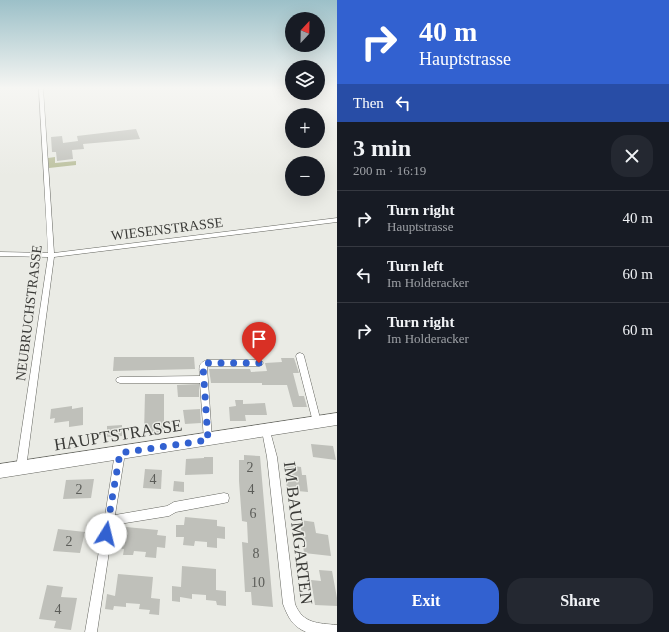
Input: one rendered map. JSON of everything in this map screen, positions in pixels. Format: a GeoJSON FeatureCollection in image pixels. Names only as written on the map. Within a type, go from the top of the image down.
{"type":"FeatureCollection","features":[{"type":"Feature","properties":{"kind":"main road","name":"HAUPTSTRASSE"},"geometry":{"type":"LineString","coordinates":[[0,471],[337,419]]}},
{"type":"Feature","properties":{"kind":"street","name":"NEUBRUCHSTRASSE"},"geometry":{"type":"LineString","coordinates":[[21,468],[51,255],[43,117]]}},
{"type":"Feature","properties":{"kind":"street","name":"WIESENSTRASSE"},"geometry":{"type":"LineString","coordinates":[[0,254],[51,255],[337,220]]}},
{"type":"Feature","properties":{"kind":"street"},"geometry":{"type":"LineString","coordinates":[[300,356],[317,422]]}},
{"type":"Feature","properties":{"kind":"street"},"geometry":{"type":"LineString","coordinates":[[208,440],[203,366],[206,363],[259,363]]}},
{"type":"Feature","properties":{"kind":"street"},"geometry":{"type":"LineString","coordinates":[[120,380],[204,379]]}},
{"type":"Feature","properties":{"kind":"street","name":"IM BAUMGARTEN"},"geometry":{"type":"LineString","coordinates":[[266,431],[272,457],[291,612],[295,618],[306,627],[337,631]]}},
{"type":"Feature","properties":{"kind":"street"},"geometry":{"type":"LineString","coordinates":[[91,632],[120,453]]}},
{"type":"Feature","properties":{"kind":"street"},"geometry":{"type":"LineString","coordinates":[[108,520],[169,511],[174,507],[224,498]]}},
{"type":"Feature","properties":{"kind":"green space"},"geometry":{"type":"Polygon","coordinates":[[[55,157],[55,163],[76,161],[76,165],[49,168],[48,158],[55,157]]]}},
{"type":"Feature","properties":{"kind":"building"},"geometry":{"type":"Polygon","coordinates":[[[136,129],[140,139],[83,144],[84,149],[72,150],[73,159],[57,161],[56,152],[52,152],[51,137],[62,136],[63,143],[78,141],[77,136],[136,129]]]}},
{"type":"Feature","properties":{"kind":"building"},"geometry":{"type":"Polygon","coordinates":[[[114,357],[194,357],[195,369],[113,371],[114,357]]]}},
{"type":"Feature","properties":{"kind":"building"},"geometry":{"type":"Polygon","coordinates":[[[281,358],[294,358],[299,373],[293,373],[299,396],[304,396],[307,407],[293,407],[287,385],[262,385],[262,383],[211,383],[209,369],[250,369],[251,372],[267,371],[265,363],[282,362],[281,358]]]}},
{"type":"Feature","properties":{"kind":"building"},"geometry":{"type":"Polygon","coordinates":[[[199,384],[199,397],[178,397],[177,385],[199,384]]]}},
{"type":"Feature","properties":{"kind":"building"},"geometry":{"type":"Polygon","coordinates":[[[145,394],[164,394],[164,433],[144,433],[145,394]]]}},
{"type":"Feature","properties":{"kind":"building"},"geometry":{"type":"Polygon","coordinates":[[[235,400],[243,400],[243,404],[265,403],[267,415],[245,415],[246,421],[230,421],[229,407],[236,406],[235,400]]]}},
{"type":"Feature","properties":{"kind":"building"},"geometry":{"type":"Polygon","coordinates":[[[72,406],[72,409],[83,407],[83,425],[69,427],[69,421],[54,423],[55,418],[50,419],[51,409],[72,406]]]}},
{"type":"Feature","properties":{"kind":"building"},"geometry":{"type":"Polygon","coordinates":[[[200,409],[201,423],[185,424],[183,410],[200,409]]]}},
{"type":"Feature","properties":{"kind":"building"},"geometry":{"type":"Polygon","coordinates":[[[122,425],[122,436],[107,437],[107,426],[122,425]]]}},
{"type":"Feature","properties":{"kind":"building"},"geometry":{"type":"Polygon","coordinates":[[[311,444],[333,446],[336,460],[313,457],[311,444]]]}},
{"type":"Feature","properties":{"kind":"building"},"geometry":{"type":"Polygon","coordinates":[[[244,455],[260,456],[273,607],[252,605],[251,592],[245,592],[242,542],[248,543],[247,522],[242,521],[239,481],[239,460],[244,460],[244,455]]]}},
{"type":"Feature","properties":{"kind":"building"},"geometry":{"type":"Polygon","coordinates":[[[213,457],[213,474],[185,475],[186,459],[213,457]]]}},
{"type":"Feature","properties":{"kind":"building"},"geometry":{"type":"Polygon","coordinates":[[[285,465],[301,467],[302,475],[306,475],[308,492],[287,490],[285,465]]]}},
{"type":"Feature","properties":{"kind":"building"},"geometry":{"type":"Polygon","coordinates":[[[145,469],[162,470],[161,489],[143,488],[145,469]]]}},
{"type":"Feature","properties":{"kind":"building"},"geometry":{"type":"Polygon","coordinates":[[[94,479],[91,498],[63,499],[66,480],[94,479]]]}},
{"type":"Feature","properties":{"kind":"building"},"geometry":{"type":"Polygon","coordinates":[[[174,481],[184,482],[184,492],[173,491],[174,481]]]}},
{"type":"Feature","properties":{"kind":"building"},"geometry":{"type":"Polygon","coordinates":[[[185,517],[217,520],[217,526],[225,527],[225,539],[217,538],[217,548],[207,547],[207,542],[195,541],[194,546],[183,545],[184,537],[176,537],[176,525],[184,525],[185,517]]]}},
{"type":"Feature","properties":{"kind":"building"},"geometry":{"type":"Polygon","coordinates":[[[300,520],[314,522],[316,533],[328,535],[331,556],[304,553],[300,520]]]}},
{"type":"Feature","properties":{"kind":"building"},"geometry":{"type":"Polygon","coordinates":[[[126,527],[158,530],[157,535],[166,536],[165,548],[157,547],[156,558],[145,557],[146,552],[134,551],[133,555],[123,555],[124,549],[115,548],[117,536],[125,536],[126,527]]]}},
{"type":"Feature","properties":{"kind":"building"},"geometry":{"type":"Polygon","coordinates":[[[58,529],[85,532],[80,553],[53,551],[58,529]]]}},
{"type":"Feature","properties":{"kind":"building"},"geometry":{"type":"Polygon","coordinates":[[[182,566],[216,569],[216,590],[226,591],[226,606],[217,605],[216,601],[206,600],[206,595],[192,594],[192,599],[180,597],[180,602],[172,601],[172,586],[181,587],[182,566]]]}},
{"type":"Feature","properties":{"kind":"building"},"geometry":{"type":"Polygon","coordinates":[[[319,570],[332,571],[337,606],[315,605],[311,580],[321,581],[319,570]]]}},
{"type":"Feature","properties":{"kind":"building"},"geometry":{"type":"Polygon","coordinates":[[[118,574],[153,577],[151,598],[160,599],[159,615],[149,614],[150,610],[139,609],[140,604],[126,603],[126,607],[114,606],[113,610],[105,609],[107,594],[115,596],[118,574]]]}},
{"type":"Feature","properties":{"kind":"building"},"geometry":{"type":"Polygon","coordinates":[[[47,585],[63,587],[61,597],[77,598],[71,630],[54,628],[56,621],[39,619],[47,585]]]}},
{"type":"Feature","properties":{"kind":"route"},"geometry":{"type":"LineString","coordinates":[[106,534],[120,453],[208,440],[203,366],[206,363],[259,363]]}}]}
